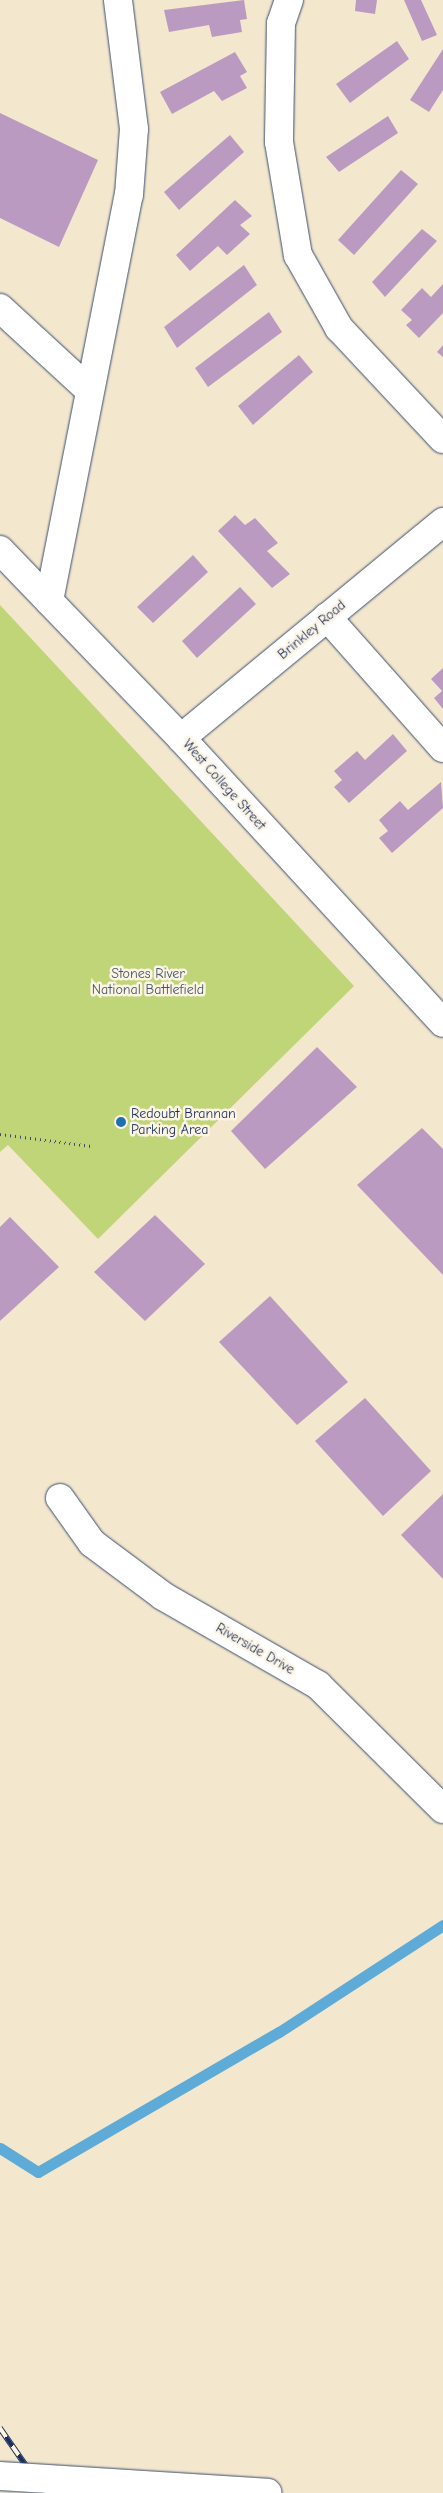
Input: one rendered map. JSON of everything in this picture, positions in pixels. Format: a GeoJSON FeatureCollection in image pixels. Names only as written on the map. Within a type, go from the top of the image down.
{"type":"FeatureCollection","features":[{"type":"Feature","properties":{"kind":"street"},"geometry":{"type":"LineString","coordinates":[[48,601],[88,389],[129,195],[134,128],[118,0]]}},
{"type":"Feature","properties":{"kind":"street"},"geometry":{"type":"LineString","coordinates":[[289,0],[281,23],[279,142],[298,255],[339,328],[443,439]]}},
{"type":"Feature","properties":{"kind":"street"},"geometry":{"type":"LineString","coordinates":[[0,308],[88,389]]}},
{"type":"Feature","properties":{"kind":"street","name":"Brinkley Road"},"geometry":{"type":"LineString","coordinates":[[181,738],[443,522]]}},
{"type":"Feature","properties":{"kind":"street","name":"West College Street"},"geometry":{"type":"LineString","coordinates":[[0,550],[181,738],[443,1023]]}},
{"type":"Feature","properties":{"kind":"street"},"geometry":{"type":"LineString","coordinates":[[327,617],[443,748]]}},
{"type":"Feature","properties":{"kind":"street","name":"Riverside Drive"},"geometry":{"type":"LineString","coordinates":[[60,1498],[92,1543],[163,1596],[318,1685],[443,1809]]}},
{"type":"Feature","properties":{"kind":"street"},"geometry":{"type":"LineString","coordinates":[[0,2476],[268,2493]]}},
{"type":"Feature","properties":{"kind":"path"},"geometry":{"type":"LineString","coordinates":[[0,1134],[91,1146]]}},
{"type":"Feature","properties":{"kind":"green space","name":"Stones River National Battlefield"},"geometry":{"type":"Polygon","coordinates":[[[0,605],[354,986],[98,1239],[8,1145],[0,1152],[0,605]]]}},
{"type":"Feature","properties":{"kind":"building"},"geometry":{"type":"Polygon","coordinates":[[[244,0],[247,19],[240,20],[242,32],[212,37],[209,25],[169,32],[164,10],[244,0]]]}},
{"type":"Feature","properties":{"kind":"building"},"geometry":{"type":"Polygon","coordinates":[[[356,0],[377,0],[375,14],[355,11],[356,0]]]}},
{"type":"Feature","properties":{"kind":"building"},"geometry":{"type":"Polygon","coordinates":[[[404,0],[421,0],[437,35],[422,41],[404,0]]]}},
{"type":"Feature","properties":{"kind":"building"},"geometry":{"type":"Polygon","coordinates":[[[397,41],[409,59],[350,103],[336,84],[397,41]]]}},
{"type":"Feature","properties":{"kind":"building"},"geometry":{"type":"Polygon","coordinates":[[[443,49],[443,90],[429,112],[410,100],[443,49]]]}},
{"type":"Feature","properties":{"kind":"building"},"geometry":{"type":"Polygon","coordinates":[[[235,52],[247,72],[240,76],[247,88],[222,101],[214,91],[172,114],[160,92],[235,52]]]}},
{"type":"Feature","properties":{"kind":"building"},"geometry":{"type":"Polygon","coordinates":[[[0,113],[98,160],[59,247],[0,218],[0,113]]]}},
{"type":"Feature","properties":{"kind":"building"},"geometry":{"type":"Polygon","coordinates":[[[388,116],[398,133],[339,172],[326,157],[388,116]]]}},
{"type":"Feature","properties":{"kind":"building"},"geometry":{"type":"Polygon","coordinates":[[[230,135],[244,152],[179,210],[164,192],[230,135]]]}},
{"type":"Feature","properties":{"kind":"building"},"geometry":{"type":"Polygon","coordinates":[[[401,170],[418,184],[354,255],[338,240],[401,170]]]}},
{"type":"Feature","properties":{"kind":"building"},"geometry":{"type":"Polygon","coordinates":[[[235,200],[252,216],[240,225],[250,234],[227,255],[218,246],[190,271],[176,255],[235,200]]]}},
{"type":"Feature","properties":{"kind":"building"},"geometry":{"type":"Polygon","coordinates":[[[422,229],[437,241],[385,297],[372,282],[422,229]]]}},
{"type":"Feature","properties":{"kind":"building"},"geometry":{"type":"Polygon","coordinates":[[[244,265],[257,285],[177,348],[164,327],[244,265]]]}},
{"type":"Feature","properties":{"kind":"building"},"geometry":{"type":"Polygon","coordinates":[[[443,284],[443,313],[419,338],[406,325],[412,320],[401,310],[422,288],[431,297],[443,284]]]}},
{"type":"Feature","properties":{"kind":"building"},"geometry":{"type":"Polygon","coordinates":[[[269,312],[282,332],[208,387],[195,368],[269,312]]]}},
{"type":"Feature","properties":{"kind":"building"},"geometry":{"type":"Polygon","coordinates":[[[443,345],[443,357],[437,352],[443,345]]]}},
{"type":"Feature","properties":{"kind":"building"},"geometry":{"type":"Polygon","coordinates":[[[299,355],[313,372],[253,425],[238,406],[299,355]]]}},
{"type":"Feature","properties":{"kind":"building"},"geometry":{"type":"Polygon","coordinates":[[[235,515],[245,525],[255,518],[278,543],[267,551],[290,574],[272,588],[218,531],[235,515]]]}},
{"type":"Feature","properties":{"kind":"building"},"geometry":{"type":"Polygon","coordinates":[[[193,555],[208,572],[153,623],[137,607],[193,555]]]}},
{"type":"Feature","properties":{"kind":"building"},"geometry":{"type":"Polygon","coordinates":[[[240,587],[256,604],[197,658],[182,641],[240,587]]]}},
{"type":"Feature","properties":{"kind":"building"},"geometry":{"type":"Polygon","coordinates":[[[443,668],[443,709],[434,698],[442,691],[431,679],[443,668]]]}},
{"type":"Feature","properties":{"kind":"building"},"geometry":{"type":"Polygon","coordinates":[[[393,734],[407,751],[349,803],[334,787],[342,780],[334,771],[357,751],[365,760],[393,734]]]}},
{"type":"Feature","properties":{"kind":"building"},"geometry":{"type":"Polygon","coordinates":[[[441,782],[443,808],[392,853],[379,838],[388,831],[379,820],[400,801],[408,810],[441,782]]]}},
{"type":"Feature","properties":{"kind":"building"},"geometry":{"type":"Polygon","coordinates":[[[317,1047],[357,1087],[265,1169],[231,1131],[317,1047]]]}},
{"type":"Feature","properties":{"kind":"building"},"geometry":{"type":"Polygon","coordinates":[[[422,1128],[443,1149],[443,1275],[357,1185],[422,1128]]]}},
{"type":"Feature","properties":{"kind":"building"},"geometry":{"type":"Polygon","coordinates":[[[155,1215],[205,1264],[145,1321],[94,1272],[155,1215]]]}},
{"type":"Feature","properties":{"kind":"building"},"geometry":{"type":"Polygon","coordinates":[[[10,1217],[59,1267],[0,1321],[0,1227],[10,1217]]]}},
{"type":"Feature","properties":{"kind":"building"},"geometry":{"type":"Polygon","coordinates":[[[270,1296],[348,1382],[297,1425],[219,1342],[270,1296]]]}},
{"type":"Feature","properties":{"kind":"building"},"geometry":{"type":"Polygon","coordinates":[[[365,1398],[431,1471],[383,1516],[315,1441],[365,1398]]]}},
{"type":"Feature","properties":{"kind":"building"},"geometry":{"type":"Polygon","coordinates":[[[443,1494],[443,1579],[401,1535],[443,1494]]]}},
{"type":"Feature","properties":{"kind":"waterway"},"geometry":{"type":"LineString","coordinates":[[0,2148],[38,2172],[279,2032],[443,1925]]}},
{"type":"Feature","properties":{"kind":"railway"},"geometry":{"type":"LineString","coordinates":[[0,2428],[45,2493]]}},
{"type":"Feature","properties":{"kind":"place","name":"Redoubt Brannan Parking Area"},"geometry":{"type":"Point","coordinates":[121,1122]}}]}
